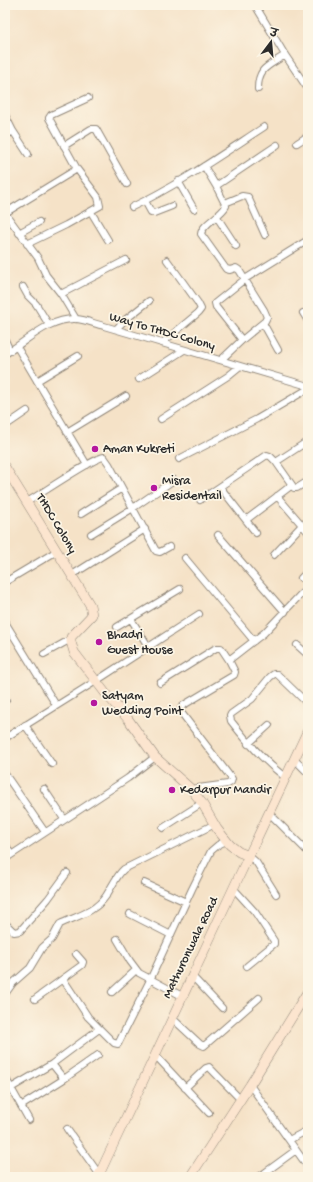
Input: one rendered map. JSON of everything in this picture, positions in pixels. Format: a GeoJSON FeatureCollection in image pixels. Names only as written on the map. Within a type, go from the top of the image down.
{"type":"FeatureCollection","features":[{"type":"Feature","properties":{"kind":"street"},"geometry":{"type":"LineString","coordinates":[[255,5],[285,55],[308,89]]}},
{"type":"Feature","properties":{"kind":"street"},"geometry":{"type":"LineString","coordinates":[[258,89],[258,81],[262,70],[285,55]]}},
{"type":"Feature","properties":{"kind":"street"},"geometry":{"type":"LineString","coordinates":[[27,244],[99,207],[100,201],[77,169],[49,121],[49,117],[88,98]]}},
{"type":"Feature","properties":{"kind":"street"},"geometry":{"type":"LineString","coordinates":[[5,115],[13,131],[28,154]]}},
{"type":"Feature","properties":{"kind":"street"},"geometry":{"type":"LineString","coordinates":[[132,207],[145,201],[204,166],[264,127]]}},
{"type":"Feature","properties":{"kind":"street"},"geometry":{"type":"LineString","coordinates":[[64,146],[91,128],[95,128],[127,184]]}},
{"type":"Feature","properties":{"kind":"street"},"geometry":{"type":"LineString","coordinates":[[5,136],[13,131]]}},
{"type":"Feature","properties":{"kind":"street"},"geometry":{"type":"LineString","coordinates":[[297,143],[308,136]]}},
{"type":"Feature","properties":{"kind":"street"},"geometry":{"type":"LineString","coordinates":[[216,186],[277,145]]}},
{"type":"Feature","properties":{"kind":"street"},"geometry":{"type":"LineString","coordinates":[[204,166],[225,203],[225,208],[217,217],[202,229],[201,234],[226,269],[237,268],[267,314],[267,319],[221,360]]}},
{"type":"Feature","properties":{"kind":"street"},"geometry":{"type":"LineString","coordinates":[[76,319],[49,279],[40,261],[5,213],[77,169]]}},
{"type":"Feature","properties":{"kind":"street"},"geometry":{"type":"LineString","coordinates":[[178,181],[194,209]]}},
{"type":"Feature","properties":{"kind":"street"},"geometry":{"type":"LineString","coordinates":[[225,203],[242,196],[248,197],[265,235]]}},
{"type":"Feature","properties":{"kind":"street"},"geometry":{"type":"LineString","coordinates":[[145,201],[151,212],[154,213],[172,206]]}},
{"type":"Feature","properties":{"kind":"street"},"geometry":{"type":"LineString","coordinates":[[91,212],[108,240]]}},
{"type":"Feature","properties":{"kind":"street"},"geometry":{"type":"LineString","coordinates":[[217,217],[236,246]]}},
{"type":"Feature","properties":{"kind":"street"},"geometry":{"type":"LineString","coordinates":[[19,233],[39,222]]}},
{"type":"Feature","properties":{"kind":"street"},"geometry":{"type":"LineString","coordinates":[[242,340],[215,304],[216,302],[245,279],[308,240]]}},
{"type":"Feature","properties":{"kind":"street"},"geometry":{"type":"LineString","coordinates":[[60,294],[126,260]]}},
{"type":"Feature","properties":{"kind":"street"},"geometry":{"type":"LineString","coordinates":[[162,343],[198,313],[200,309],[198,303],[167,260]]}},
{"type":"Feature","properties":{"kind":"street"},"geometry":{"type":"LineString","coordinates":[[23,287],[49,325]]}},
{"type":"Feature","properties":{"kind":"street"},"geometry":{"type":"LineString","coordinates":[[116,329],[149,301]]}},
{"type":"Feature","properties":{"kind":"street"},"geometry":{"type":"LineString","coordinates":[[303,313],[308,321]]}},
{"type":"Feature","properties":{"kind":"street","name":"Way To THDC Colony"},"geometry":{"type":"LineString","coordinates":[[12,350],[49,325],[60,321],[76,319],[116,329],[221,360],[308,388]]}},
{"type":"Feature","properties":{"kind":"street"},"geometry":{"type":"LineString","coordinates":[[263,323],[278,350]]}},
{"type":"Feature","properties":{"kind":"street"},"geometry":{"type":"LineString","coordinates":[[5,340],[37,381],[87,465]]}},
{"type":"Feature","properties":{"kind":"street"},"geometry":{"type":"LineString","coordinates":[[139,379],[184,350]]}},
{"type":"Feature","properties":{"kind":"street"},"geometry":{"type":"LineString","coordinates":[[37,381],[78,356]]}},
{"type":"Feature","properties":{"kind":"street"},"geometry":{"type":"LineString","coordinates":[[161,419],[228,376],[239,367]]}},
{"type":"Feature","properties":{"kind":"street"},"geometry":{"type":"LineString","coordinates":[[179,458],[257,418],[308,388]]}},
{"type":"Feature","properties":{"kind":"street"},"geometry":{"type":"LineString","coordinates":[[67,432],[126,396]]}},
{"type":"Feature","properties":{"kind":"street"},"geometry":{"type":"LineString","coordinates":[[5,426],[27,411]]}},
{"type":"Feature","properties":{"kind":"street"},"geometry":{"type":"LineString","coordinates":[[276,462],[308,441]]}},
{"type":"Feature","properties":{"kind":"street"},"geometry":{"type":"LineString","coordinates":[[200,500],[267,455],[276,462],[294,488],[297,488],[308,481]]}},
{"type":"Feature","properties":{"kind":"street"},"geometry":{"type":"LineString","coordinates":[[27,502],[100,457],[104,457],[158,552],[169,547]]}},
{"type":"Feature","properties":{"kind":"street","name":"THDC Colony"},"geometry":{"type":"LineString","coordinates":[[5,467],[90,605],[92,615],[83,626],[73,634],[71,639]]}},
{"type":"Feature","properties":{"kind":"street"},"geometry":{"type":"LineString","coordinates":[[91,534],[174,480]]}},
{"type":"Feature","properties":{"kind":"street"},"geometry":{"type":"LineString","coordinates":[[246,520],[292,485]]}},
{"type":"Feature","properties":{"kind":"street"},"geometry":{"type":"LineString","coordinates":[[220,487],[256,533]]}},
{"type":"Feature","properties":{"kind":"street"},"geometry":{"type":"LineString","coordinates":[[81,514],[122,488]]}},
{"type":"Feature","properties":{"kind":"street"},"geometry":{"type":"LineString","coordinates":[[277,496],[308,532]]}},
{"type":"Feature","properties":{"kind":"street"},"geometry":{"type":"LineString","coordinates":[[274,555],[302,525]]}},
{"type":"Feature","properties":{"kind":"street"},"geometry":{"type":"LineString","coordinates":[[72,576],[145,529]]}},
{"type":"Feature","properties":{"kind":"street"},"geometry":{"type":"LineString","coordinates":[[218,535],[285,612]]}},
{"type":"Feature","properties":{"kind":"street"},"geometry":{"type":"LineString","coordinates":[[5,582],[57,551]]}},
{"type":"Feature","properties":{"kind":"street"},"geometry":{"type":"LineString","coordinates":[[185,558],[254,642]]}},
{"type":"Feature","properties":{"kind":"street"},"geometry":{"type":"LineString","coordinates":[[301,578],[308,571]]}},
{"type":"Feature","properties":{"kind":"street"},"geometry":{"type":"LineString","coordinates":[[117,627],[180,590]]}},
{"type":"Feature","properties":{"kind":"street"},"geometry":{"type":"LineString","coordinates":[[229,660],[254,642],[301,594],[308,590]]}},
{"type":"Feature","properties":{"kind":"street"},"geometry":{"type":"LineString","coordinates":[[5,738],[199,614]]}},
{"type":"Feature","properties":{"kind":"street"},"geometry":{"type":"LineString","coordinates":[[131,619],[148,646]]}},
{"type":"Feature","properties":{"kind":"street"},"geometry":{"type":"LineString","coordinates":[[5,622],[56,706]]}},
{"type":"Feature","properties":{"kind":"street"},"geometry":{"type":"LineString","coordinates":[[44,654],[71,639],[74,652],[128,719],[155,758],[191,789],[202,803],[226,841],[234,849],[249,856],[256,862],[276,894]]}},
{"type":"Feature","properties":{"kind":"street"},"geometry":{"type":"LineString","coordinates":[[297,645],[308,655]]}},
{"type":"Feature","properties":{"kind":"street"},"geometry":{"type":"LineString","coordinates":[[160,683],[216,648],[221,648],[235,672],[234,675],[185,703],[180,711],[231,777],[232,781],[222,786],[191,789]]}},
{"type":"Feature","properties":{"kind":"street"},"geometry":{"type":"LineString","coordinates":[[286,778],[270,766],[248,744],[231,721],[230,716],[252,699],[275,673],[308,704]]}},
{"type":"Feature","properties":{"kind":"street"},"geometry":{"type":"LineString","coordinates":[[25,725],[52,764]]}},
{"type":"Feature","properties":{"kind":"street"},"geometry":{"type":"LineString","coordinates":[[248,744],[270,726]]}},
{"type":"Feature","properties":{"kind":"street","name":"Mathuronwala Road"},"geometry":{"type":"LineString","coordinates":[[99,1176],[182,996],[270,814],[308,730]]}},
{"type":"Feature","properties":{"kind":"street"},"geometry":{"type":"LineString","coordinates":[[5,859],[128,778],[155,758]]}},
{"type":"Feature","properties":{"kind":"street"},"geometry":{"type":"LineString","coordinates":[[294,760],[308,773]]}},
{"type":"Feature","properties":{"kind":"street"},"geometry":{"type":"LineString","coordinates":[[5,774],[45,832]]}},
{"type":"Feature","properties":{"kind":"street"},"geometry":{"type":"LineString","coordinates":[[44,789],[64,819]]}},
{"type":"Feature","properties":{"kind":"street"},"geometry":{"type":"LineString","coordinates":[[163,828],[202,803]]}},
{"type":"Feature","properties":{"kind":"street"},"geometry":{"type":"LineString","coordinates":[[270,814],[308,852]]}},
{"type":"Feature","properties":{"kind":"street"},"geometry":{"type":"LineString","coordinates":[[5,994],[13,983],[30,968],[42,948],[52,939],[60,924],[97,906],[124,869],[215,824]]}},
{"type":"Feature","properties":{"kind":"street"},"geometry":{"type":"LineString","coordinates":[[63,979],[88,1017],[114,1043],[118,1044],[211,851],[226,841]]}},
{"type":"Feature","properties":{"kind":"street"},"geometry":{"type":"LineString","coordinates":[[5,843],[11,855]]}},
{"type":"Feature","properties":{"kind":"street"},"geometry":{"type":"LineString","coordinates":[[5,923],[14,932],[20,931],[48,899],[67,872]]}},
{"type":"Feature","properties":{"kind":"street"},"geometry":{"type":"LineString","coordinates":[[144,883],[186,902]]}},
{"type":"Feature","properties":{"kind":"street"},"geometry":{"type":"LineString","coordinates":[[234,889],[253,909],[274,941],[274,944],[247,966]]}},
{"type":"Feature","properties":{"kind":"street"},"geometry":{"type":"LineString","coordinates":[[130,914],[171,935]]}},
{"type":"Feature","properties":{"kind":"street"},"geometry":{"type":"LineString","coordinates":[[117,939],[136,970],[150,980],[182,996]]}},
{"type":"Feature","properties":{"kind":"street"},"geometry":{"type":"LineString","coordinates":[[35,1000],[83,964],[76,954]]}},
{"type":"Feature","properties":{"kind":"street"},"geometry":{"type":"LineString","coordinates":[[112,992],[136,970]]}},
{"type":"Feature","properties":{"kind":"street"},"geometry":{"type":"LineString","coordinates":[[192,976],[222,1008]]}},
{"type":"Feature","properties":{"kind":"street"},"geometry":{"type":"LineString","coordinates":[[190,1177],[250,1085],[308,991]]}},
{"type":"Feature","properties":{"kind":"street"},"geometry":{"type":"LineString","coordinates":[[172,1018],[204,1046],[259,998]]}},
{"type":"Feature","properties":{"kind":"street"},"geometry":{"type":"LineString","coordinates":[[11,1088],[52,1064],[99,1029]]}},
{"type":"Feature","properties":{"kind":"street"},"geometry":{"type":"LineString","coordinates":[[21,1106],[64,1079],[98,1055]]}},
{"type":"Feature","properties":{"kind":"street"},"geometry":{"type":"LineString","coordinates":[[155,1055],[209,1113]]}},
{"type":"Feature","properties":{"kind":"street"},"geometry":{"type":"LineString","coordinates":[[52,1064],[64,1079]]}},
{"type":"Feature","properties":{"kind":"street"},"geometry":{"type":"LineString","coordinates":[[185,1088],[206,1068],[209,1067],[240,1099]]}},
{"type":"Feature","properties":{"kind":"street"},"geometry":{"type":"LineString","coordinates":[[5,1077],[29,1120]]}},
{"type":"Feature","properties":{"kind":"street"},"geometry":{"type":"LineString","coordinates":[[250,1085],[308,1167]]}},
{"type":"Feature","properties":{"kind":"street"},"geometry":{"type":"LineString","coordinates":[[67,1129],[99,1176]]}},
{"type":"Feature","properties":{"kind":"street"},"geometry":{"type":"LineString","coordinates":[[289,1140],[308,1130]]}},
{"type":"Feature","properties":{"kind":"street"},"geometry":{"type":"LineString","coordinates":[[259,1177],[296,1150]]}},
{"type":"Feature","properties":{"kind":"place","name":"Aman Kukreti"},"geometry":{"type":"Point","coordinates":[95,449]}},
{"type":"Feature","properties":{"kind":"place","name":"Misra Residentail"},"geometry":{"type":"Point","coordinates":[154,488]}},
{"type":"Feature","properties":{"kind":"place","name":"Bhadri Guest House"},"geometry":{"type":"Point","coordinates":[99,642]}},
{"type":"Feature","properties":{"kind":"place","name":"Satyam Wedding Point"},"geometry":{"type":"Point","coordinates":[94,703]}},
{"type":"Feature","properties":{"kind":"place","name":"Kedarpur Mandir"},"geometry":{"type":"Point","coordinates":[172,790]}}]}
